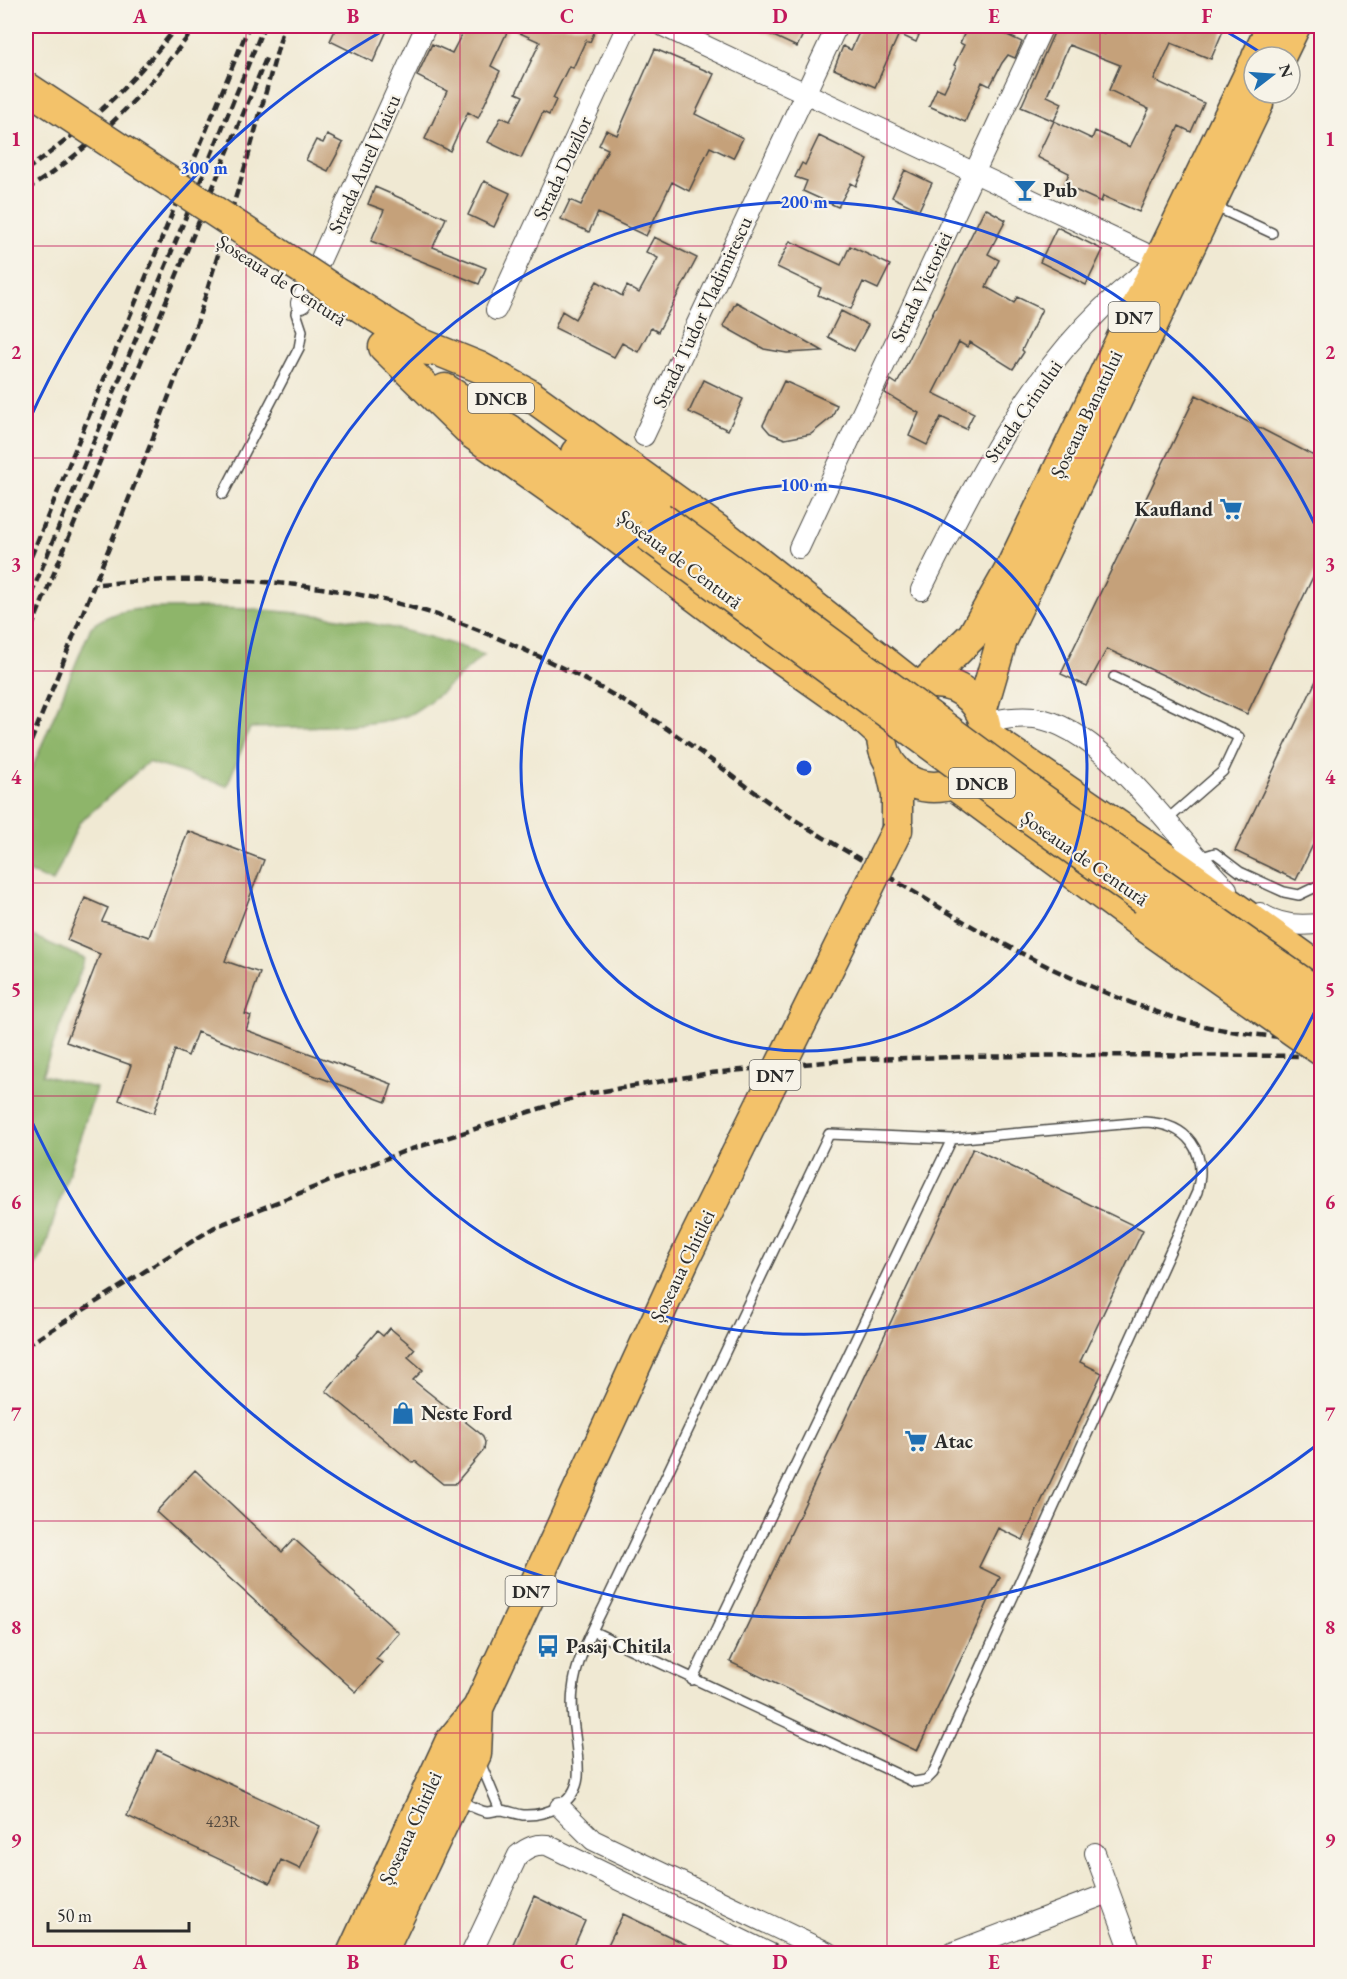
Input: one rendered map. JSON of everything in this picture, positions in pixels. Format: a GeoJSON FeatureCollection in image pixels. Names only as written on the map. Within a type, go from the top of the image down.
{"type":"FeatureCollection","features":[{"type":"Feature","properties":{"kind":"main road"},"geometry":{"type":"LineString","coordinates":[[1263,45],[1272,26]]}},
{"type":"Feature","properties":{"kind":"main road"},"geometry":{"type":"LineString","coordinates":[[1286,45],[1295,26]]}},
{"type":"Feature","properties":{"kind":"main road","name":"Șoseaua de Centură"},"geometry":{"type":"LineString","coordinates":[[26,87],[319,299]]}},
{"type":"Feature","properties":{"kind":"main road","name":"Șoseaua Banatului"},"geometry":{"type":"LineString","coordinates":[[984,723],[1002,640],[1171,265],[1242,93]]}},
{"type":"Feature","properties":{"kind":"main road","name":"Șoseaua Banatului"},"geometry":{"type":"LineString","coordinates":[[920,684],[973,635],[1011,568],[1171,265],[1211,204],[1257,105]]}},
{"type":"Feature","properties":{"kind":"main road","name":"Șoseaua de Centură"},"geometry":{"type":"LineString","coordinates":[[26,110],[319,299],[398,344],[509,430],[653,526],[1322,996]]}},
{"type":"Feature","properties":{"kind":"main road"},"geometry":{"type":"LineString","coordinates":[[398,344],[480,368],[527,393],[720,532],[920,684],[938,682],[957,688],[974,701],[984,723],[1189,863],[1322,970]]}},
{"type":"Feature","properties":{"kind":"main road"},"geometry":{"type":"LineString","coordinates":[[398,344],[473,434],[578,508],[728,621],[853,709],[882,735]]}},
{"type":"Feature","properties":{"kind":"main road","name":"Șoseaua de Centură"},"geometry":{"type":"LineString","coordinates":[[653,526],[1031,819],[1322,1026]]}},
{"type":"Feature","properties":{"kind":"main road","name":"DN7"},"geometry":{"type":"LineString","coordinates":[[890,763],[882,735],[888,709],[899,695],[920,684]]}},
{"type":"Feature","properties":{"kind":"main road","name":"DN7"},"geometry":{"type":"LineString","coordinates":[[945,785],[973,769],[985,747],[984,723]]}},
{"type":"Feature","properties":{"kind":"main road"},"geometry":{"type":"LineString","coordinates":[[890,763],[905,778],[915,784],[945,785],[1322,1051]]}},
{"type":"Feature","properties":{"kind":"main road","name":"Șoseaua Chitilei"},"geometry":{"type":"LineString","coordinates":[[890,763],[897,794],[897,831]]}},
{"type":"Feature","properties":{"kind":"main road","name":"Șoseaua Chitilei"},"geometry":{"type":"LineString","coordinates":[[381,1953],[442,1792],[450,1742],[478,1708],[679,1270],[897,831],[945,785]]}},
{"type":"Feature","properties":{"kind":"main road","name":"Șoseaua Chitilei"},"geometry":{"type":"LineString","coordinates":[[352,1953],[442,1792],[476,1754],[478,1708]]}},
{"type":"Feature","properties":{"kind":"street","name":"Strada Aurel Vlaicu"},"geometry":{"type":"LineString","coordinates":[[319,299],[426,26]]}},
{"type":"Feature","properties":{"kind":"street","name":"Strada Duzilor"},"geometry":{"type":"LineString","coordinates":[[496,310],[627,26]]}},
{"type":"Feature","properties":{"kind":"street"},"geometry":{"type":"LineString","coordinates":[[663,26],[1171,265]]}},
{"type":"Feature","properties":{"kind":"street","name":"Strada Tudor Vladimirescu"},"geometry":{"type":"LineString","coordinates":[[644,436],[837,26]]}},
{"type":"Feature","properties":{"kind":"street","name":"Strada Victoriei"},"geometry":{"type":"LineString","coordinates":[[799,548],[1043,26]]}},
{"type":"Feature","properties":{"kind":"street","name":"Strada Crinului"},"geometry":{"type":"LineString","coordinates":[[921,590],[995,447],[1043,378],[1084,327],[1124,286],[1171,265]]}},
{"type":"Feature","properties":{"kind":"street"},"geometry":{"type":"LineString","coordinates":[[984,723],[1011,717],[1028,717],[1067,728],[1121,772],[1168,819],[1189,863],[1238,900],[1264,916],[1287,924],[1322,923]]}},
{"type":"Feature","properties":{"kind":"street"},"geometry":{"type":"LineString","coordinates":[[560,1807],[593,1840],[831,1953]]}},
{"type":"Feature","properties":{"kind":"street"},"geometry":{"type":"LineString","coordinates":[[471,1953],[518,1855],[527,1847],[538,1844],[547,1845],[771,1953]]}},
{"type":"Feature","properties":{"kind":"street"},"geometry":{"type":"LineString","coordinates":[[1095,1853],[1132,1953]]}},
{"type":"Feature","properties":{"kind":"street"},"geometry":{"type":"LineString","coordinates":[[949,1953],[1109,1893]]}},
{"type":"Feature","properties":{"kind":"lane"},"geometry":{"type":"LineString","coordinates":[[1211,204],[1272,233]]}},
{"type":"Feature","properties":{"kind":"lane"},"geometry":{"type":"LineString","coordinates":[[223,494],[299,348],[302,331],[296,313],[319,299]]}},
{"type":"Feature","properties":{"kind":"lane"},"geometry":{"type":"LineString","coordinates":[[1114,677],[1239,737],[1223,771],[1168,819]]}},
{"type":"Feature","properties":{"kind":"lane"},"geometry":{"type":"LineString","coordinates":[[1189,863],[1215,853],[1240,872],[1284,892],[1299,895],[1322,884]]}},
{"type":"Feature","properties":{"kind":"lane"},"geometry":{"type":"LineString","coordinates":[[442,1792],[488,1812],[500,1810],[526,1815],[540,1814],[560,1807],[569,1797],[578,1779],[572,1691],[575,1672],[592,1631],[829,1134],[952,1138],[1163,1123],[1180,1130],[1193,1143],[1200,1160],[1201,1177],[1192,1203],[933,1773],[926,1780],[914,1782],[692,1680],[592,1631]]}},
{"type":"Feature","properties":{"kind":"lane"},"geometry":{"type":"LineString","coordinates":[[692,1680],[952,1138]]}},
{"type":"Feature","properties":{"kind":"lane"},"geometry":{"type":"LineString","coordinates":[[476,1754],[500,1810]]}},
{"type":"Feature","properties":{"kind":"green space"},"geometry":{"type":"Polygon","coordinates":[[[146,608],[243,609],[313,614],[382,625],[417,633],[484,655],[431,700],[412,713],[399,718],[334,726],[250,728],[227,786],[148,762],[79,823],[53,882],[26,871],[26,783],[91,627],[116,614],[146,608]]]}},
{"type":"Feature","properties":{"kind":"green space"},"geometry":{"type":"Polygon","coordinates":[[[26,933],[85,959],[42,1075],[96,1088],[43,1254],[26,1280],[26,933]]]}},
{"type":"Feature","properties":{"kind":"building"},"geometry":{"type":"Polygon","coordinates":[[[337,26],[389,26],[373,62],[330,41],[337,26]]]}},
{"type":"Feature","properties":{"kind":"building"},"geometry":{"type":"Polygon","coordinates":[[[466,26],[597,26],[590,42],[586,40],[573,68],[569,66],[553,98],[556,100],[549,115],[543,112],[521,158],[488,142],[501,117],[510,121],[523,96],[516,93],[540,42],[509,28],[491,66],[500,71],[478,118],[468,112],[450,151],[425,139],[447,91],[417,76],[432,44],[452,53],[466,26]]]}},
{"type":"Feature","properties":{"kind":"building"},"geometry":{"type":"Polygon","coordinates":[[[752,26],[807,26],[797,47],[752,26]]]}},
{"type":"Feature","properties":{"kind":"building"},"geometry":{"type":"Polygon","coordinates":[[[862,26],[923,26],[916,42],[899,34],[875,87],[834,69],[843,46],[851,50],[862,26]]]}},
{"type":"Feature","properties":{"kind":"building"},"geometry":{"type":"Polygon","coordinates":[[[968,26],[988,26],[1022,42],[1015,58],[1008,55],[1002,63],[990,86],[982,82],[965,122],[929,106],[937,88],[944,91],[964,45],[960,43],[968,26]]]}},
{"type":"Feature","properties":{"kind":"building"},"geometry":{"type":"Polygon","coordinates":[[[1057,26],[1086,26],[1104,34],[1108,26],[1225,26],[1211,59],[1171,43],[1154,80],[1204,103],[1191,132],[1179,126],[1139,212],[1103,196],[1101,202],[1064,185],[1069,173],[1037,157],[1054,121],[1021,107],[1057,26]],[[1069,45],[1047,96],[1062,103],[1054,121],[1092,139],[1095,131],[1130,147],[1149,109],[1109,90],[1120,65],[1069,45]]]}},
{"type":"Feature","properties":{"kind":"building"},"geometry":{"type":"Polygon","coordinates":[[[655,49],[714,74],[695,114],[743,138],[733,158],[710,147],[689,191],[672,182],[646,236],[598,213],[589,232],[561,219],[570,200],[581,205],[608,149],[599,145],[606,130],[617,135],[655,49]]]}},
{"type":"Feature","properties":{"kind":"building"},"geometry":{"type":"Polygon","coordinates":[[[327,135],[343,143],[328,171],[306,160],[316,140],[323,143],[327,135]]]}},
{"type":"Feature","properties":{"kind":"building"},"geometry":{"type":"Polygon","coordinates":[[[819,136],[868,160],[856,186],[851,183],[838,207],[803,191],[807,181],[795,177],[802,163],[805,165],[819,136]]]}},
{"type":"Feature","properties":{"kind":"building"},"geometry":{"type":"Polygon","coordinates":[[[905,170],[932,183],[919,210],[892,197],[905,170]]]}},
{"type":"Feature","properties":{"kind":"building"},"geometry":{"type":"Polygon","coordinates":[[[484,181],[510,193],[494,227],[468,215],[484,181]]]}},
{"type":"Feature","properties":{"kind":"building"},"geometry":{"type":"Polygon","coordinates":[[[375,187],[446,218],[433,247],[486,268],[479,284],[371,241],[384,210],[368,204],[375,187]]]}},
{"type":"Feature","properties":{"kind":"building"},"geometry":{"type":"Polygon","coordinates":[[[985,208],[1006,220],[988,254],[999,260],[986,287],[1014,303],[1017,297],[1042,309],[1022,350],[1024,352],[1013,369],[970,342],[967,347],[959,342],[933,393],[974,413],[966,429],[941,417],[927,445],[909,436],[919,413],[885,393],[891,380],[897,384],[985,208]]]}},
{"type":"Feature","properties":{"kind":"building"},"geometry":{"type":"Polygon","coordinates":[[[1057,227],[1103,250],[1086,285],[1040,262],[1057,227]]]}},
{"type":"Feature","properties":{"kind":"building"},"geometry":{"type":"Polygon","coordinates":[[[654,237],[697,258],[658,332],[651,328],[638,352],[622,343],[614,357],[555,328],[562,311],[575,319],[597,281],[622,296],[627,286],[639,293],[658,258],[646,252],[654,237]]]}},
{"type":"Feature","properties":{"kind":"building"},"geometry":{"type":"Polygon","coordinates":[[[790,241],[841,265],[850,246],[890,265],[878,289],[863,282],[851,309],[818,295],[821,288],[777,267],[790,241]]]}},
{"type":"Feature","properties":{"kind":"building"},"geometry":{"type":"Polygon","coordinates":[[[736,302],[823,351],[787,353],[764,349],[723,326],[736,302]]]}},
{"type":"Feature","properties":{"kind":"building"},"geometry":{"type":"Polygon","coordinates":[[[841,311],[868,325],[854,351],[828,337],[841,311]]]}},
{"type":"Feature","properties":{"kind":"building"},"geometry":{"type":"Polygon","coordinates":[[[704,380],[743,399],[728,430],[689,412],[704,380]]]}},
{"type":"Feature","properties":{"kind":"building"},"geometry":{"type":"Polygon","coordinates":[[[784,381],[837,405],[832,417],[811,434],[785,439],[770,433],[763,425],[784,381]]]}},
{"type":"Feature","properties":{"kind":"building","name":"Kaufland"},"geometry":{"type":"Polygon","coordinates":[[[1196,395],[1322,460],[1322,558],[1247,714],[1107,649],[1087,686],[1061,674],[1196,395]]]}},
{"type":"Feature","properties":{"kind":"building"},"geometry":{"type":"Polygon","coordinates":[[[1322,668],[1322,826],[1296,880],[1235,851],[1322,668]]]}},
{"type":"Feature","properties":{"kind":"building"},"geometry":{"type":"Polygon","coordinates":[[[188,831],[264,860],[225,961],[260,973],[245,1014],[251,1016],[246,1030],[392,1084],[386,1102],[197,1032],[188,1056],[175,1050],[154,1113],[119,1100],[131,1065],[66,1042],[100,954],[67,940],[85,898],[108,908],[102,921],[149,937],[188,831]]]}},
{"type":"Feature","properties":{"kind":"building"},"geometry":{"type":"Polygon","coordinates":[[[973,1148],[1143,1230],[1080,1362],[1102,1373],[1023,1540],[998,1528],[979,1567],[1000,1577],[917,1751],[730,1662],[973,1148]]]}},
{"type":"Feature","properties":{"kind":"building","name":"Neste Ford"},"geometry":{"type":"Polygon","coordinates":[[[390,1328],[415,1349],[408,1357],[423,1370],[413,1380],[482,1435],[485,1442],[484,1450],[455,1484],[443,1484],[415,1461],[413,1463],[326,1391],[377,1331],[383,1336],[390,1328]]]}},
{"type":"Feature","properties":{"kind":"building"},"geometry":{"type":"Polygon","coordinates":[[[195,1470],[282,1552],[294,1539],[399,1633],[376,1659],[382,1663],[356,1692],[156,1512],[195,1470]]]}},
{"type":"Feature","properties":{"kind":"building"},"geometry":{"type":"Polygon","coordinates":[[[157,1750],[320,1826],[300,1869],[281,1860],[270,1883],[127,1816],[157,1750]]]}},
{"type":"Feature","properties":{"kind":"building"},"geometry":{"type":"Polygon","coordinates":[[[534,1896],[585,1921],[571,1953],[509,1953],[534,1896]]]}},
{"type":"Feature","properties":{"kind":"building"},"geometry":{"type":"Polygon","coordinates":[[[623,1914],[704,1953],[604,1953],[623,1914]]]}},
{"type":"Feature","properties":{"kind":"railway"},"geometry":{"type":"LineString","coordinates":[[26,170],[108,104],[161,47],[177,26]]}},
{"type":"Feature","properties":{"kind":"railway"},"geometry":{"type":"LineString","coordinates":[[26,190],[51,174],[97,137],[159,73],[196,26]]}},
{"type":"Feature","properties":{"kind":"railway"},"geometry":{"type":"LineString","coordinates":[[26,569],[249,26]]}},
{"type":"Feature","properties":{"kind":"railway"},"geometry":{"type":"LineString","coordinates":[[26,607],[264,26]]}},
{"type":"Feature","properties":{"kind":"railway"},"geometry":{"type":"LineString","coordinates":[[26,754],[197,323],[248,157],[284,26]]}},
{"type":"Feature","properties":{"kind":"railway"},"geometry":{"type":"LineString","coordinates":[[26,641],[267,56]]}},
{"type":"Feature","properties":{"kind":"railway"},"geometry":{"type":"LineString","coordinates":[[100,584],[199,580],[297,585],[393,602],[441,616],[533,654],[619,698],[675,734],[814,832],[956,917],[1069,977],[1148,1009],[1205,1026],[1255,1034],[1322,1040]]}},
{"type":"Feature","properties":{"kind":"railway"},"geometry":{"type":"LineString","coordinates":[[26,1346],[215,1227],[405,1151],[586,1094],[711,1073],[856,1059],[1078,1055],[1322,1056]]}},
{"type":"Feature","properties":{"kind":"place","name":"Pub"},"geometry":{"type":"Point","coordinates":[1025,190]}},
{"type":"Feature","properties":{"kind":"place","name":"Kaufland"},"geometry":{"type":"Point","coordinates":[1231,509]}},
{"type":"Feature","properties":{"kind":"place","name":"Neste Ford"},"geometry":{"type":"Point","coordinates":[403,1413]}},
{"type":"Feature","properties":{"kind":"place","name":"Atac"},"geometry":{"type":"Point","coordinates":[916,1441]}},
{"type":"Feature","properties":{"kind":"place","name":"Pasaj Chitila"},"geometry":{"type":"Point","coordinates":[548,1646]}}]}
